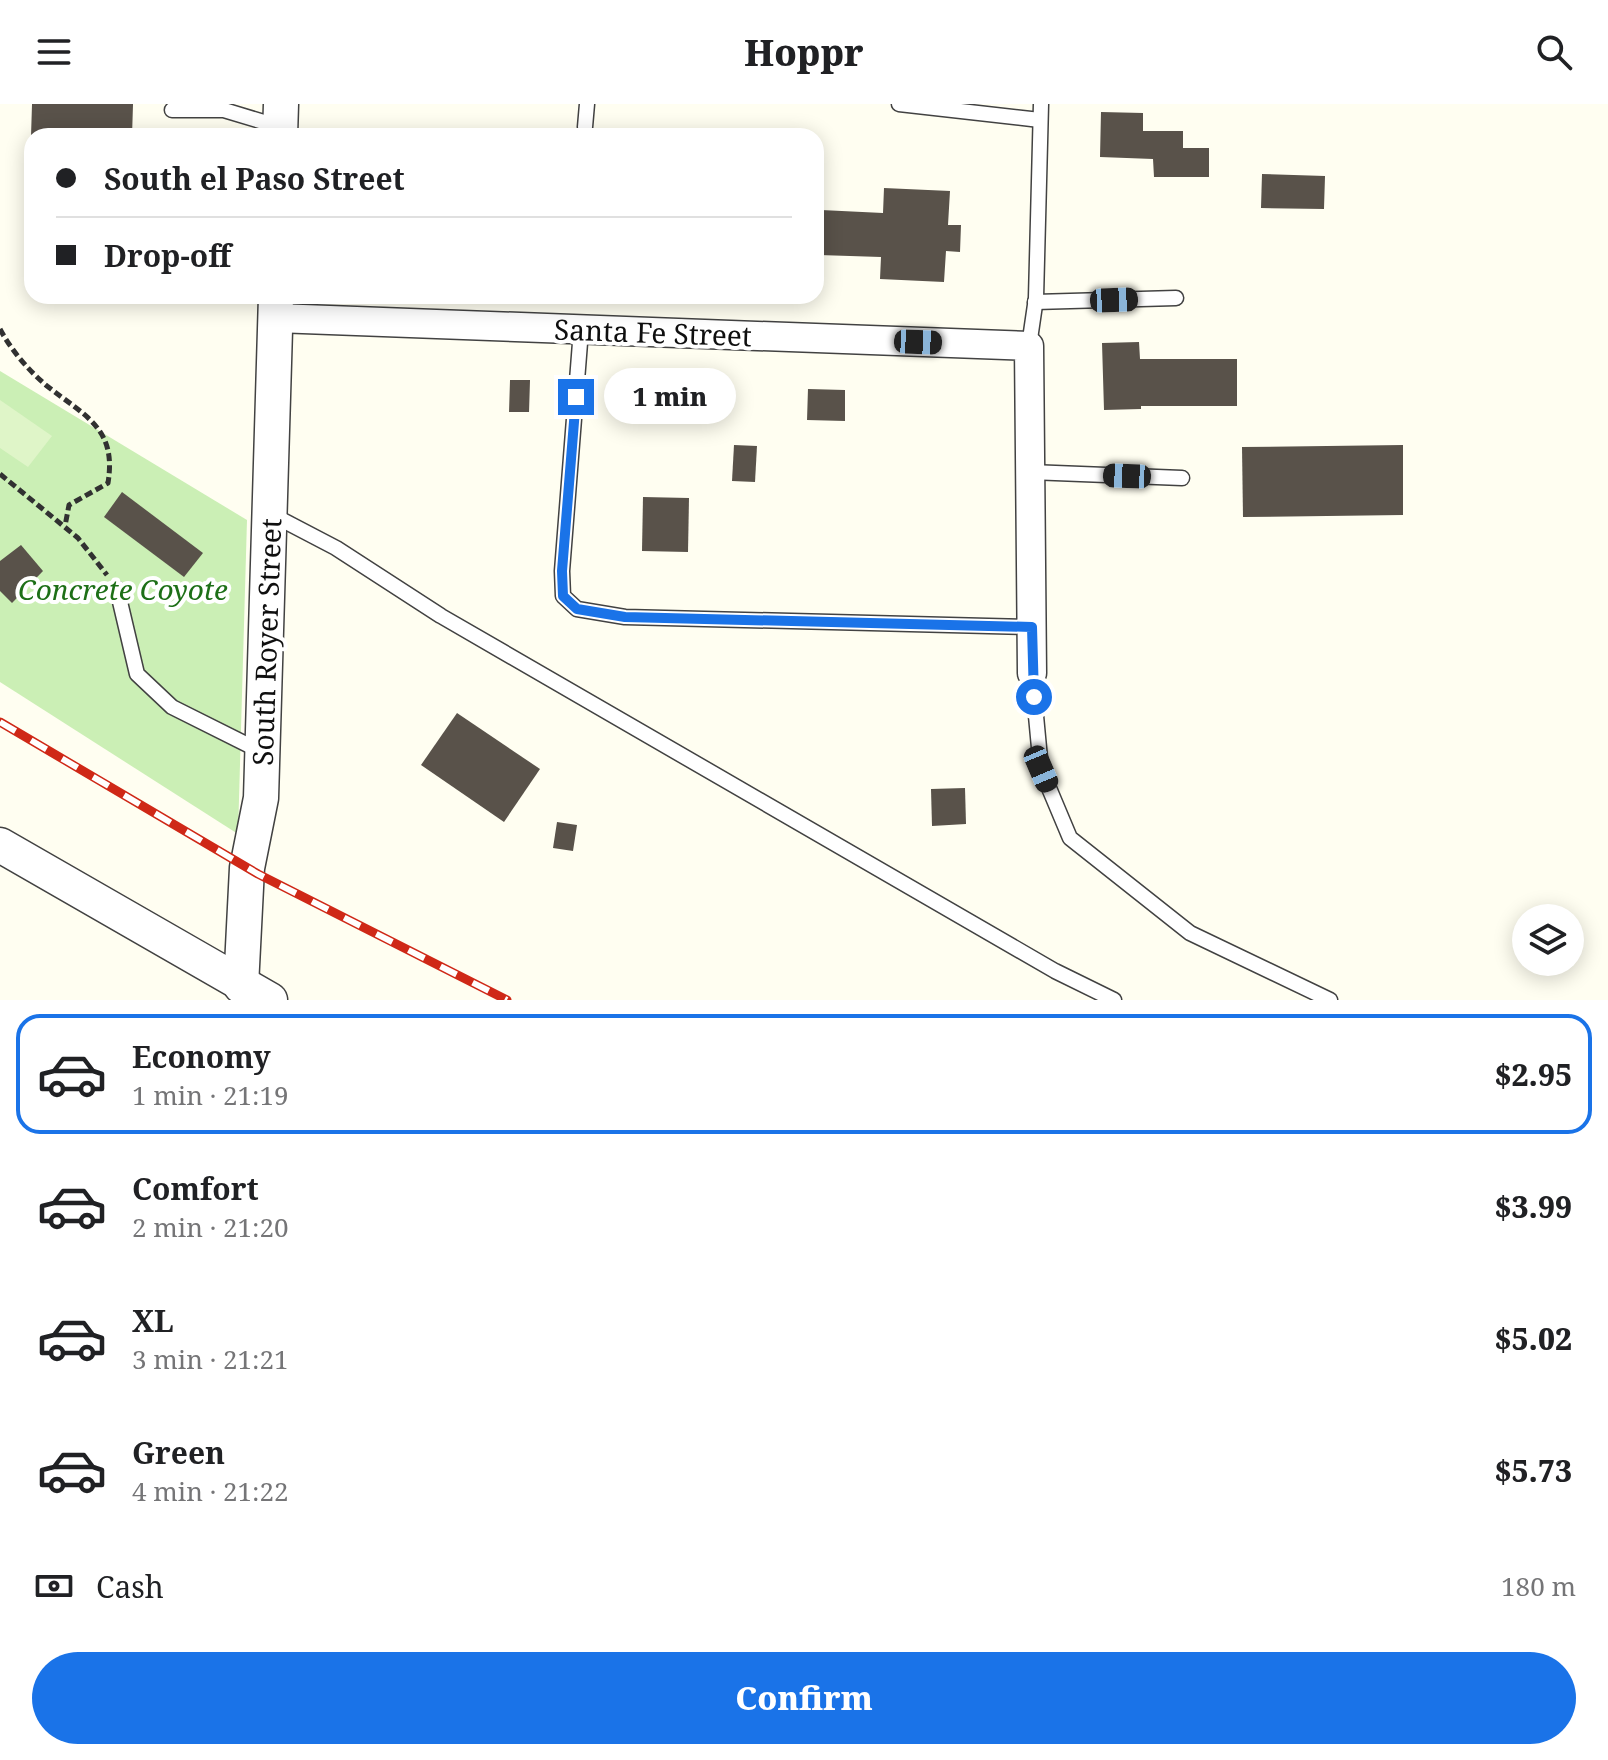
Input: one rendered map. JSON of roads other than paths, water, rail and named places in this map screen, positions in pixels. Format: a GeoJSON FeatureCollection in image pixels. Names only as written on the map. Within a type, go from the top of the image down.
{"type":"FeatureCollection","features":[{"type":"Feature","properties":{"kind":"street","name":"Santa Fe Street"},"geometry":{"type":"LineString","coordinates":[[276,307],[581,330],[1029,346]]}},
{"type":"Feature","properties":{"kind":"street","name":"South Royer Street"},"geometry":{"type":"LineString","coordinates":[[251,995],[247,868],[261,798],[276,307]]}},
{"type":"Feature","properties":{"kind":"street"},"geometry":{"type":"LineString","coordinates":[[1029,346],[1032,673]]}},
{"type":"Feature","properties":{"kind":"street"},"geometry":{"type":"LineString","coordinates":[[0,845],[251,995]]}},
{"type":"Feature","properties":{"kind":"lane"},"geometry":{"type":"LineString","coordinates":[[585,127],[587,104]]}},
{"type":"Feature","properties":{"kind":"lane"},"geometry":{"type":"LineString","coordinates":[[899,104],[1040,120]]}},
{"type":"Feature","properties":{"kind":"lane"},"geometry":{"type":"LineString","coordinates":[[1029,346],[1035,302],[1041,104]]}},
{"type":"Feature","properties":{"kind":"lane"},"geometry":{"type":"LineString","coordinates":[[172,110],[224,110],[281,122]]}},
{"type":"Feature","properties":{"kind":"lane"},"geometry":{"type":"LineString","coordinates":[[1035,302],[1176,298]]}},
{"type":"Feature","properties":{"kind":"lane"},"geometry":{"type":"LineString","coordinates":[[581,330],[562,571],[563,596],[577,609],[625,617],[1032,627]]}},
{"type":"Feature","properties":{"kind":"lane"},"geometry":{"type":"LineString","coordinates":[[1030,472],[1182,478]]}},
{"type":"Feature","properties":{"kind":"lane"},"geometry":{"type":"LineString","coordinates":[[269,513],[336,548],[441,616],[1041,964],[1114,1000]]}},
{"type":"Feature","properties":{"kind":"lane"},"geometry":{"type":"LineString","coordinates":[[117,589],[137,674],[172,707],[262,752]]}},
{"type":"Feature","properties":{"kind":"lane"},"geometry":{"type":"LineString","coordinates":[[1032,673],[1041,769],[1070,838],[1190,933],[1330,1000]]}},
{"type":"Feature","properties":{"kind":"railway"},"geometry":{"type":"LineString","coordinates":[[0,722],[258,874],[507,1000]]}},
{"type":"Feature","properties":{"kind":"park label","name":"Concrete Coyote"},"geometry":{"type":"Point","coordinates":[123,589]}}]}
